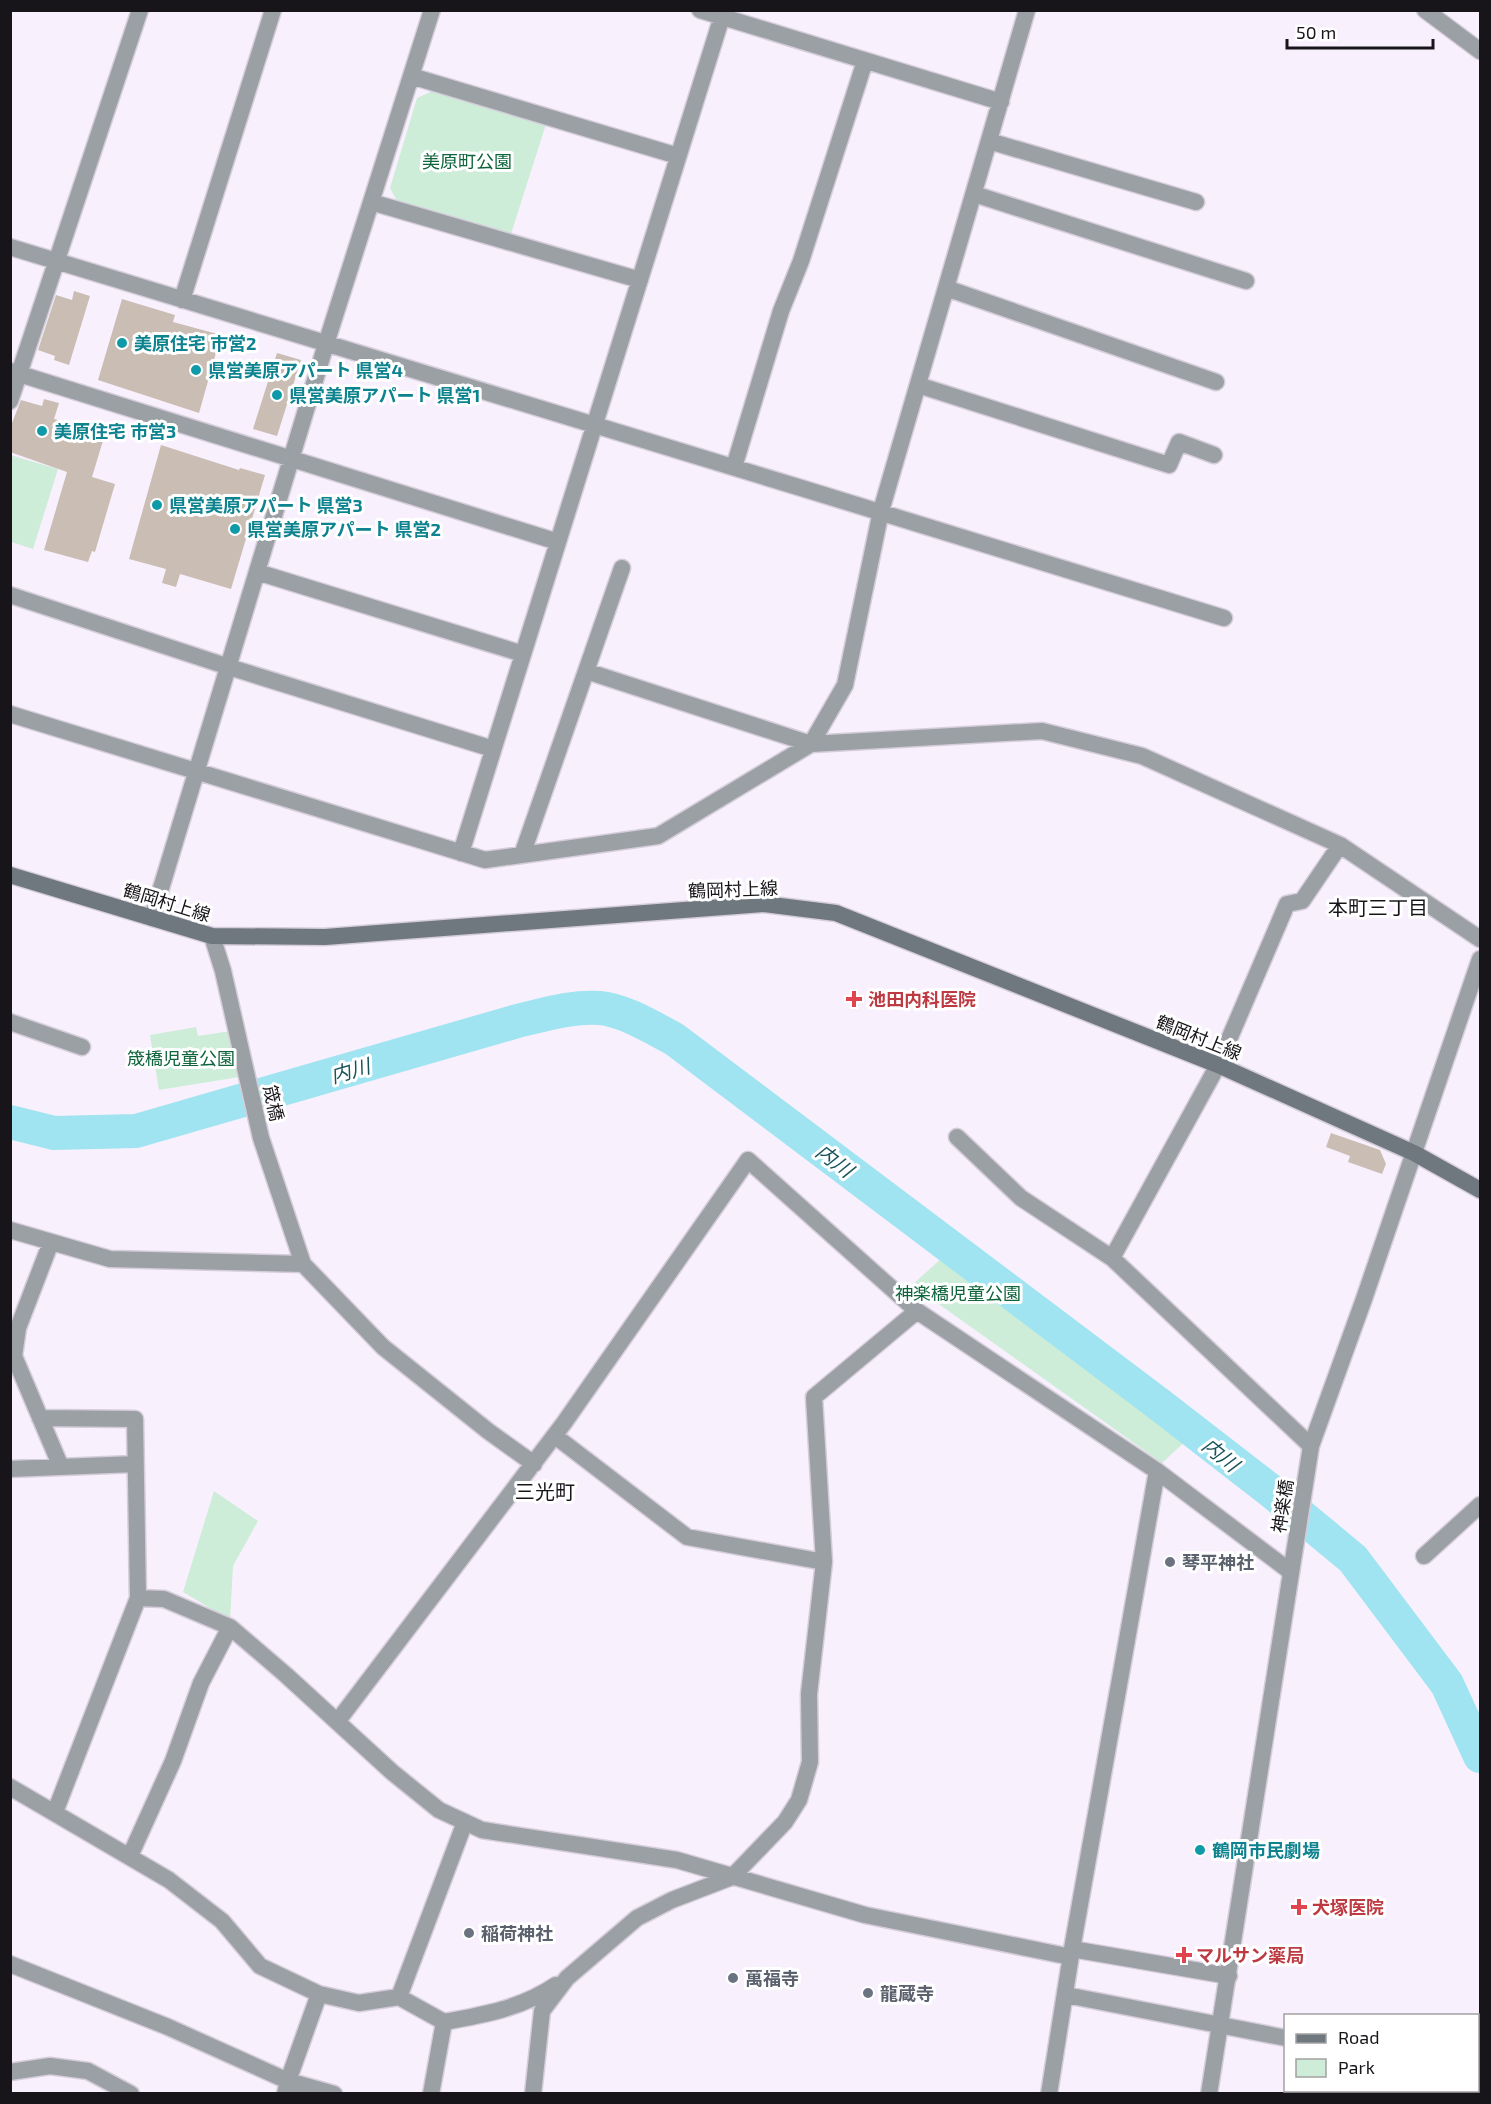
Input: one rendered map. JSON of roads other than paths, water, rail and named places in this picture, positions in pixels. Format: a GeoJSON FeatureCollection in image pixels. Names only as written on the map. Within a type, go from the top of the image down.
{"type":"FeatureCollection","features":[{"type":"Feature","properties":{"kind":"main road","name":"鶴岡村上線"},"geometry":{"type":"LineString","coordinates":[[10,875],[212,936],[325,937],[764,904],[836,913],[1218,1065],[1413,1153],[1480,1190]]}},
{"type":"Feature","properties":{"kind":"street"},"geometry":{"type":"LineString","coordinates":[[10,401],[15,373],[57,261],[140,10]]}},
{"type":"Feature","properties":{"kind":"street"},"geometry":{"type":"LineString","coordinates":[[182,300],[273,10]]}},
{"type":"Feature","properties":{"kind":"street"},"geometry":{"type":"LineString","coordinates":[[152,918],[326,344],[432,10]]}},
{"type":"Feature","properties":{"kind":"street"},"geometry":{"type":"LineString","coordinates":[[700,10],[723,14],[865,61],[1001,102]]}},
{"type":"Feature","properties":{"kind":"street"},"geometry":{"type":"LineString","coordinates":[[10,714],[485,860],[658,836],[811,744],[845,685],[881,511],[1027,10]]}},
{"type":"Feature","properties":{"kind":"street"},"geometry":{"type":"LineString","coordinates":[[1425,10],[1480,51]]}},
{"type":"Feature","properties":{"kind":"street"},"geometry":{"type":"LineString","coordinates":[[461,853],[723,14]]}},
{"type":"Feature","properties":{"kind":"street"},"geometry":{"type":"LineString","coordinates":[[734,467],[781,311],[801,261],[865,61]]}},
{"type":"Feature","properties":{"kind":"street"},"geometry":{"type":"LineString","coordinates":[[411,76],[678,156]]}},
{"type":"Feature","properties":{"kind":"street"},"geometry":{"type":"LineString","coordinates":[[989,141],[1197,202]]}},
{"type":"Feature","properties":{"kind":"street"},"geometry":{"type":"LineString","coordinates":[[974,194],[1246,281]]}},
{"type":"Feature","properties":{"kind":"street"},"geometry":{"type":"LineString","coordinates":[[371,202],[640,280]]}},
{"type":"Feature","properties":{"kind":"street"},"geometry":{"type":"LineString","coordinates":[[10,247],[881,511],[1224,618]]}},
{"type":"Feature","properties":{"kind":"street"},"geometry":{"type":"LineString","coordinates":[[946,288],[1216,382]]}},
{"type":"Feature","properties":{"kind":"street"},"geometry":{"type":"LineString","coordinates":[[15,373],[558,542]]}},
{"type":"Feature","properties":{"kind":"street"},"geometry":{"type":"LineString","coordinates":[[918,385],[1169,465],[1179,442],[1214,455]]}},
{"type":"Feature","properties":{"kind":"street"},"geometry":{"type":"LineString","coordinates":[[522,855],[622,568]]}},
{"type":"Feature","properties":{"kind":"street"},"geometry":{"type":"LineString","coordinates":[[257,572],[523,654]]}},
{"type":"Feature","properties":{"kind":"street"},"geometry":{"type":"LineString","coordinates":[[10,595],[493,750]]}},
{"type":"Feature","properties":{"kind":"street"},"geometry":{"type":"LineString","coordinates":[[586,671],[811,744],[1042,731],[1142,756],[1340,845],[1480,939]]}},
{"type":"Feature","properties":{"kind":"street"},"geometry":{"type":"LineString","coordinates":[[1112,1258],[1218,1065],[1287,904],[1302,901],[1340,845]]}},
{"type":"Feature","properties":{"kind":"street","name":"筬橋"},"geometry":{"type":"LineString","coordinates":[[212,936],[223,970],[249,1076],[261,1138],[303,1264]]}},
{"type":"Feature","properties":{"kind":"street","name":"神楽橋"},"geometry":{"type":"LineString","coordinates":[[1209,2094],[1311,1446],[1364,1299],[1480,959]]}},
{"type":"Feature","properties":{"kind":"street"},"geometry":{"type":"LineString","coordinates":[[10,1022],[82,1047]]}},
{"type":"Feature","properties":{"kind":"street"},"geometry":{"type":"LineString","coordinates":[[957,1137],[1022,1198],[1112,1258],[1311,1446]]}},
{"type":"Feature","properties":{"kind":"street"},"geometry":{"type":"LineString","coordinates":[[337,1722],[555,1436],[748,1160],[917,1311],[1157,1471],[1291,1572]]}},
{"type":"Feature","properties":{"kind":"street"},"geometry":{"type":"LineString","coordinates":[[10,1230],[110,1259],[303,1264],[383,1347],[488,1431],[534,1464]]}},
{"type":"Feature","properties":{"kind":"street"},"geometry":{"type":"LineString","coordinates":[[51,1242],[18,1328],[15,1356],[61,1467]]}},
{"type":"Feature","properties":{"kind":"street"},"geometry":{"type":"LineString","coordinates":[[10,1787],[170,1880],[222,1921],[260,1965],[319,1994],[359,2003],[399,1997],[444,2022],[491,2014],[537,1998],[567,1978],[637,1918],[672,1900],[732,1877],[785,1822],[799,1800],[810,1762],[809,1695],[824,1562],[814,1397],[917,1311]]}},
{"type":"Feature","properties":{"kind":"street"},"geometry":{"type":"LineString","coordinates":[[40,1418],[135,1419],[138,1598],[55,1812]]}},
{"type":"Feature","properties":{"kind":"street"},"geometry":{"type":"LineString","coordinates":[[555,1436],[687,1537],[824,1562]]}},
{"type":"Feature","properties":{"kind":"street"},"geometry":{"type":"LineString","coordinates":[[10,1469],[135,1464]]}},
{"type":"Feature","properties":{"kind":"street"},"geometry":{"type":"LineString","coordinates":[[1049,2094],[1071,1953],[1157,1471]]}},
{"type":"Feature","properties":{"kind":"street"},"geometry":{"type":"LineString","coordinates":[[1424,1556],[1480,1505]]}},
{"type":"Feature","properties":{"kind":"street"},"geometry":{"type":"LineString","coordinates":[[138,1598],[164,1599],[230,1628],[286,1675],[392,1772],[439,1810],[482,1830],[677,1860],[865,1915],[1071,1953],[1229,1976]]}},
{"type":"Feature","properties":{"kind":"street"},"geometry":{"type":"LineString","coordinates":[[130,1856],[173,1761],[201,1683],[230,1628]]}},
{"type":"Feature","properties":{"kind":"street"},"geometry":{"type":"LineString","coordinates":[[399,1997],[465,1822]]}},
{"type":"Feature","properties":{"kind":"street"},"geometry":{"type":"LineString","coordinates":[[10,1964],[168,2027],[286,2087],[334,2094]]}},
{"type":"Feature","properties":{"kind":"street"},"geometry":{"type":"LineString","coordinates":[[533,2094],[542,2011],[567,1978]]}},
{"type":"Feature","properties":{"kind":"street"},"geometry":{"type":"LineString","coordinates":[[286,2087],[319,1994]]}},
{"type":"Feature","properties":{"kind":"street"},"geometry":{"type":"LineString","coordinates":[[1066,1995],[1284,2038]]}},
{"type":"Feature","properties":{"kind":"street"},"geometry":{"type":"LineString","coordinates":[[431,2094],[444,2022]]}},
{"type":"Feature","properties":{"kind":"street"},"geometry":{"type":"LineString","coordinates":[[10,2072],[50,2066],[88,2071],[131,2094]]}},
{"type":"Feature","properties":{"kind":"waterway","name":"内川"},"geometry":{"type":"LineString","coordinates":[[10,1122],[54,1133],[136,1131],[541,1015],[570,1009],[600,1008],[628,1016],[674,1039],[1160,1405],[1271,1491],[1353,1559],[1447,1684],[1480,1756]]}},
{"type":"Feature","properties":{"kind":"place","name":"美原住宅 市営2"},"geometry":{"type":"Point","coordinates":[122,343]}},
{"type":"Feature","properties":{"kind":"place","name":"県営美原アパート 県営4"},"geometry":{"type":"Point","coordinates":[196,370]}},
{"type":"Feature","properties":{"kind":"place","name":"県営美原アパート 県営1"},"geometry":{"type":"Point","coordinates":[277,395]}},
{"type":"Feature","properties":{"kind":"place","name":"美原住宅 市営3"},"geometry":{"type":"Point","coordinates":[42,431]}},
{"type":"Feature","properties":{"kind":"place","name":"県営美原アパート 県営3"},"geometry":{"type":"Point","coordinates":[157,505]}},
{"type":"Feature","properties":{"kind":"place","name":"県営美原アパート 県営2"},"geometry":{"type":"Point","coordinates":[235,529]}},
{"type":"Feature","properties":{"kind":"place","name":"池田内科医院"},"geometry":{"type":"Point","coordinates":[854,999]}},
{"type":"Feature","properties":{"kind":"place","name":"琴平神社"},"geometry":{"type":"Point","coordinates":[1170,1562]}},
{"type":"Feature","properties":{"kind":"place","name":"鶴岡市民劇場"},"geometry":{"type":"Point","coordinates":[1200,1850]}},
{"type":"Feature","properties":{"kind":"place","name":"犬塚医院"},"geometry":{"type":"Point","coordinates":[1299,1907]}},
{"type":"Feature","properties":{"kind":"place","name":"稲荷神社"},"geometry":{"type":"Point","coordinates":[469,1933]}},
{"type":"Feature","properties":{"kind":"place","name":"マルサン薬局"},"geometry":{"type":"Point","coordinates":[1184,1955]}},
{"type":"Feature","properties":{"kind":"place","name":"萬福寺"},"geometry":{"type":"Point","coordinates":[733,1978]}},
{"type":"Feature","properties":{"kind":"place","name":"龍蔵寺"},"geometry":{"type":"Point","coordinates":[868,1993]}},
{"type":"Feature","properties":{"kind":"district","name":"本町三丁目"},"geometry":{"type":"Point","coordinates":[1378,907]}},
{"type":"Feature","properties":{"kind":"district","name":"三光町"},"geometry":{"type":"Point","coordinates":[545,1491]}},
{"type":"Feature","properties":{"kind":"park label","name":"美原町公園"},"geometry":{"type":"Point","coordinates":[467,161]}},
{"type":"Feature","properties":{"kind":"park label","name":"筬橋児童公園"},"geometry":{"type":"Point","coordinates":[181,1058]}},
{"type":"Feature","properties":{"kind":"park label","name":"神楽橋児童公園"},"geometry":{"type":"Point","coordinates":[958,1293]}}]}
